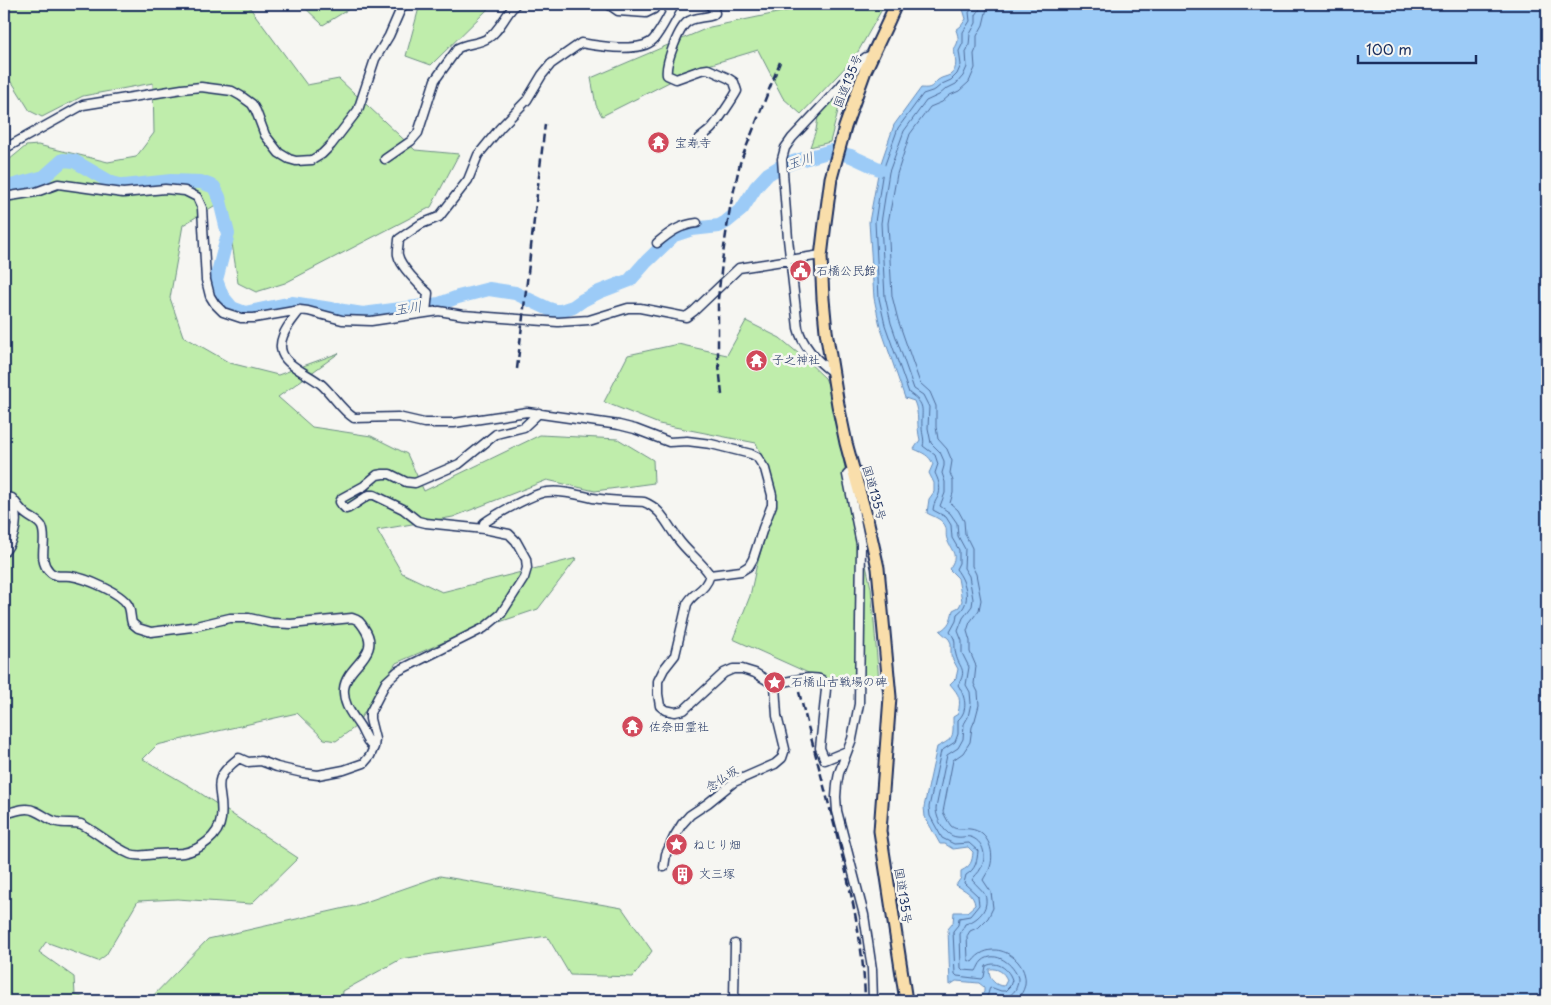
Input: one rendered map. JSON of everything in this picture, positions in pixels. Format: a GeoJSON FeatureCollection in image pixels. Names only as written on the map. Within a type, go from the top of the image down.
{"type":"FeatureCollection","features":[{"type":"Feature","properties":{"kind":"highway","name":"国道135号"},"geometry":{"type":"LineString","coordinates":[[896,4],[857,88],[841,139],[834,164],[824,223],[822,251],[823,299],[832,372],[838,405],[875,553],[885,639],[890,697],[880,831],[906,1001]]}},
{"type":"Feature","properties":{"kind":"street"},"geometry":{"type":"LineString","coordinates":[[4,149],[83,105],[182,88],[201,87],[232,91],[241,96],[252,104],[265,136],[279,152],[289,159],[296,161],[312,160],[331,145],[358,110],[375,59],[395,25],[403,4]]}},
{"type":"Feature","properties":{"kind":"street"},"geometry":{"type":"LineString","coordinates":[[385,159],[411,142],[418,133],[435,80],[458,48],[488,39],[516,4]]}},
{"type":"Feature","properties":{"kind":"street"},"geometry":{"type":"LineString","coordinates":[[608,4],[618,11],[646,13],[654,9],[656,4]]}},
{"type":"Feature","properties":{"kind":"street"},"geometry":{"type":"LineString","coordinates":[[426,312],[428,293],[418,284],[400,260],[398,254],[400,240],[421,224],[438,217],[444,212],[468,180],[478,155],[500,128],[527,100],[551,64],[581,43],[605,48],[621,48],[651,42],[675,4]]}},
{"type":"Feature","properties":{"kind":"street"},"geometry":{"type":"LineString","coordinates":[[695,142],[711,129],[732,100],[736,91],[734,82],[708,70],[701,70],[676,79],[667,75],[667,66],[680,30],[690,20],[713,15],[715,13],[714,9],[708,4]]}},
{"type":"Feature","properties":{"kind":"street"},"geometry":{"type":"LineString","coordinates":[[832,372],[816,361],[800,334],[795,309],[782,159],[785,148],[792,138],[840,87],[861,61],[873,55]]}},
{"type":"Feature","properties":{"kind":"street"},"geometry":{"type":"LineString","coordinates":[[4,197],[36,192],[58,184],[123,193],[165,189],[185,191],[197,197],[202,208],[207,288],[210,296],[219,308],[230,315],[241,318],[254,318],[300,310],[342,320],[371,321],[439,311],[463,315],[558,322],[590,320],[628,308],[640,308],[686,317],[694,312],[739,268],[790,260],[822,251]]}},
{"type":"Feature","properties":{"kind":"street"},"geometry":{"type":"LineString","coordinates":[[657,243],[676,228],[697,223]]}},
{"type":"Feature","properties":{"kind":"street"},"geometry":{"type":"LineString","coordinates":[[300,310],[283,336],[281,345],[284,359],[328,390],[348,415],[354,418],[398,417],[424,423],[454,423],[527,412],[539,413],[619,425],[670,442],[711,444],[757,457],[765,468],[772,494],[772,505],[753,559],[749,566],[741,570],[710,575]]}},
{"type":"Feature","properties":{"kind":"street"},"geometry":{"type":"LineString","coordinates":[[4,814],[26,808],[35,810],[50,820],[75,822],[132,856],[183,853],[202,845],[212,838],[219,828],[221,820],[219,780],[222,773],[238,758],[248,762],[261,761],[303,773],[318,774],[355,767],[364,762],[370,756],[375,739],[370,713],[386,682],[398,671],[484,628],[501,614],[524,578],[527,565],[516,540],[509,534],[418,521],[403,509],[374,494],[369,495],[350,508],[344,507],[340,502],[345,496],[364,486],[377,475],[390,474],[406,482],[414,483],[459,464],[496,434],[524,427],[539,413]]}},
{"type":"Feature","properties":{"kind":"street"},"geometry":{"type":"LineString","coordinates":[[853,468],[847,475],[861,544],[859,704],[856,722],[837,784],[837,804],[864,915],[872,969],[873,1001]]}},
{"type":"Feature","properties":{"kind":"street"},"geometry":{"type":"LineString","coordinates":[[484,529],[484,523],[492,517],[548,491],[568,492],[595,499],[650,504],[660,512],[678,539],[705,566],[710,575],[708,583],[690,598],[687,604],[675,655],[664,669],[658,681],[660,706],[665,710],[675,712],[684,710],[724,673],[733,669],[742,669],[755,673],[775,685],[813,678],[822,680],[826,689],[820,748],[824,760],[847,751]]}},
{"type":"Feature","properties":{"kind":"street"},"geometry":{"type":"LineString","coordinates":[[4,497],[12,498],[20,508],[43,528],[42,554],[47,569],[52,574],[95,582],[114,593],[128,604],[132,623],[144,631],[176,629],[230,618],[249,618],[272,623],[291,624],[352,618],[360,621],[366,631],[369,646],[368,652],[346,680],[344,697],[346,705],[361,727],[370,745],[374,747]]}},
{"type":"Feature","properties":{"kind":"street"},"geometry":{"type":"LineString","coordinates":[[4,497],[14,510],[16,516],[11,541],[4,552]]}},
{"type":"Feature","properties":{"kind":"street","name":"念仏坂"},"geometry":{"type":"LineString","coordinates":[[664,867],[666,854],[674,837],[690,815],[734,782],[775,764],[782,758],[785,749],[776,716],[775,685]]}},
{"type":"Feature","properties":{"kind":"street"},"geometry":{"type":"LineString","coordinates":[[735,1001],[736,944]]}},
{"type":"Feature","properties":{"kind":"green space"},"geometry":{"type":"Polygon","coordinates":[[[4,4],[247,4],[307,85],[339,79],[415,150],[459,154],[431,207],[285,283],[256,292],[238,283],[229,223],[222,201],[183,225],[170,298],[183,336],[230,363],[278,375],[339,353],[278,397],[312,427],[371,436],[407,454],[424,491],[540,435],[618,439],[653,460],[654,483],[595,491],[547,480],[453,517],[377,530],[402,573],[442,592],[577,558],[538,609],[458,636],[396,663],[355,727],[336,741],[324,739],[297,713],[157,745],[143,759],[191,787],[298,858],[251,904],[177,899],[138,901],[106,955],[98,961],[46,942],[39,952],[74,977],[75,995],[96,1001],[4,1001],[4,164],[26,146],[38,145],[108,162],[136,157],[154,133],[153,83],[83,96],[42,117],[30,111],[12,82],[4,87],[4,4]]]}},
{"type":"Feature","properties":{"kind":"green space"},"geometry":{"type":"Polygon","coordinates":[[[301,4],[357,4],[323,25],[301,4]]]}},
{"type":"Feature","properties":{"kind":"green space"},"geometry":{"type":"Polygon","coordinates":[[[420,4],[493,4],[431,65],[406,56],[420,4]]]}},
{"type":"Feature","properties":{"kind":"green space"},"geometry":{"type":"Polygon","coordinates":[[[820,4],[885,4],[855,57],[801,114],[783,98],[758,50],[695,69],[602,116],[596,105],[591,78],[710,27],[820,4]]]}},
{"type":"Feature","properties":{"kind":"green space"},"geometry":{"type":"Polygon","coordinates":[[[847,84],[830,142],[810,147],[818,117],[847,84]]]}},
{"type":"Feature","properties":{"kind":"green space"},"geometry":{"type":"Polygon","coordinates":[[[746,321],[780,338],[805,359],[825,378],[834,398],[839,440],[871,588],[879,681],[835,685],[733,639],[750,596],[770,520],[767,468],[756,443],[659,424],[604,402],[628,355],[678,344],[727,355],[746,321]]]}},
{"type":"Feature","properties":{"kind":"green space"},"geometry":{"type":"Polygon","coordinates":[[[440,876],[622,908],[652,951],[633,977],[570,975],[547,936],[401,959],[343,991],[342,1001],[148,1001],[208,939],[354,906],[440,876]]]}},
{"type":"Feature","properties":{"kind":"water"},"geometry":{"type":"Polygon","coordinates":[[[972,4],[1547,4],[1547,1001],[978,1001],[984,992],[984,987],[979,983],[956,981],[950,985],[948,929],[953,923],[954,912],[967,912],[975,905],[971,895],[956,885],[961,878],[961,871],[970,863],[973,852],[968,847],[953,849],[945,844],[940,844],[925,817],[924,807],[937,747],[952,736],[953,717],[958,714],[959,697],[950,684],[956,678],[958,669],[951,656],[951,643],[940,631],[948,625],[953,610],[959,607],[962,601],[958,578],[949,569],[954,560],[954,553],[947,539],[945,526],[940,520],[927,513],[929,499],[934,492],[934,483],[929,473],[933,464],[928,456],[914,449],[920,440],[916,406],[914,401],[905,398],[880,326],[874,298],[869,222],[879,169],[894,125],[921,88],[931,87],[939,79],[950,75],[955,70],[954,49],[958,40],[956,30],[966,19],[963,9],[972,4]],[[989,969],[991,979],[998,985],[1004,986],[1007,980],[1004,975],[998,970],[989,969]]]}},
{"type":"Feature","properties":{"kind":"waterway","name":"玉川"},"geometry":{"type":"LineString","coordinates":[[4,188],[44,177],[63,160],[74,161],[112,183],[124,186],[171,181],[201,182],[214,187],[219,197],[228,234],[216,280],[222,296],[232,308],[245,313],[292,303],[363,314],[439,304],[489,289],[515,293],[558,312],[573,307],[599,292],[630,280],[674,235],[692,229],[719,226],[726,222],[742,209],[756,187],[768,174],[778,168],[831,151],[851,156],[879,169]]}},
{"type":"Feature","properties":{"kind":"railway"},"geometry":{"type":"LineString","coordinates":[[722,395],[718,356],[718,299],[730,208],[740,163],[780,62]]}},
{"type":"Feature","properties":{"kind":"railway"},"geometry":{"type":"LineString","coordinates":[[517,369],[545,124]]}},
{"type":"Feature","properties":{"kind":"railway"},"geometry":{"type":"LineString","coordinates":[[799,692],[853,902],[860,941],[865,1001]]}},
{"type":"Feature","properties":{"kind":"place","name":"宝寿寺"},"geometry":{"type":"Point","coordinates":[659,143]}},
{"type":"Feature","properties":{"kind":"place","name":"石橋公民館"},"geometry":{"type":"Point","coordinates":[800,271]}},
{"type":"Feature","properties":{"kind":"place","name":"子之神社"},"geometry":{"type":"Point","coordinates":[756,360]}},
{"type":"Feature","properties":{"kind":"place","name":"石橋山古戦場の碑"},"geometry":{"type":"Point","coordinates":[775,682]}},
{"type":"Feature","properties":{"kind":"place","name":"佐奈田霊社"},"geometry":{"type":"Point","coordinates":[633,727]}},
{"type":"Feature","properties":{"kind":"place","name":"ねじり畑"},"geometry":{"type":"Point","coordinates":[677,845]}},
{"type":"Feature","properties":{"kind":"place","name":"文三塚"},"geometry":{"type":"Point","coordinates":[683,874]}}]}
